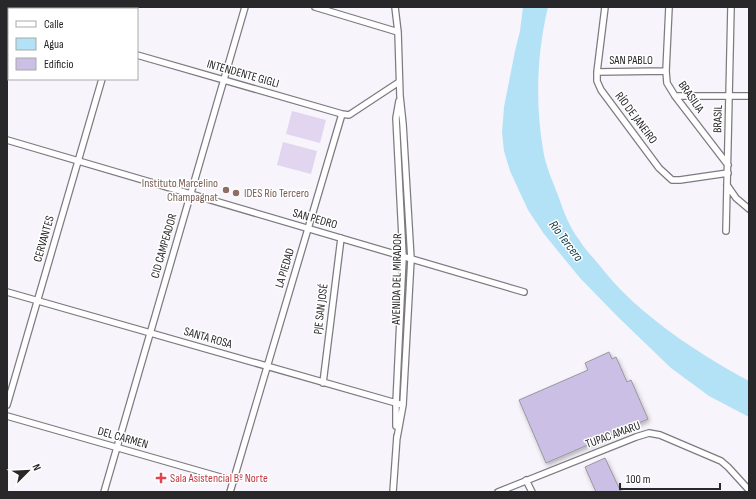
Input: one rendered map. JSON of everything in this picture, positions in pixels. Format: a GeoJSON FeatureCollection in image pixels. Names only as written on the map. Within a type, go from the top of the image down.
{"type":"FeatureCollection","features":[{"type":"Feature","properties":{"kind":"street","name":"CID CAMPEADOR"},"geometry":{"type":"LineString","coordinates":[[104,492],[245,7]]}},
{"type":"Feature","properties":{"kind":"street"},"geometry":{"type":"LineString","coordinates":[[315,7],[398,32]]}},
{"type":"Feature","properties":{"kind":"street","name":"AVENIDA DEL MIRADOR"},"geometry":{"type":"LineString","coordinates":[[395,7],[398,32],[399,82],[411,259],[403,405],[397,438]]}},
{"type":"Feature","properties":{"kind":"street","name":"RÍO DE JANEIRO"},"geometry":{"type":"LineString","coordinates":[[605,7],[597,72],[597,81],[601,90],[659,168],[672,180],[728,173]]}},
{"type":"Feature","properties":{"kind":"street","name":"BRASILIA"},"geometry":{"type":"LineString","coordinates":[[669,7],[666,71],[667,83],[675,96],[728,165]]}},
{"type":"Feature","properties":{"kind":"street","name":"BRASIL"},"geometry":{"type":"LineString","coordinates":[[726,231],[731,7]]}},
{"type":"Feature","properties":{"kind":"street","name":"INTENDENTE GIGLI"},"geometry":{"type":"LineString","coordinates":[[138,55],[342,114]]}},
{"type":"Feature","properties":{"kind":"street","name":"SAN PABLO"},"geometry":{"type":"LineString","coordinates":[[597,72],[666,71]]}},
{"type":"Feature","properties":{"kind":"street","name":"CERVANTES"},"geometry":{"type":"LineString","coordinates":[[7,405],[102,80]]}},
{"type":"Feature","properties":{"kind":"street"},"geometry":{"type":"LineString","coordinates":[[342,114],[349,114],[399,82]]}},
{"type":"Feature","properties":{"kind":"street","name":"AVENIDA DEL MIRADOR"},"geometry":{"type":"LineString","coordinates":[[394,492],[397,438],[396,403],[404,257],[396,118],[400,96]]}},
{"type":"Feature","properties":{"kind":"street"},"geometry":{"type":"LineString","coordinates":[[675,96],[749,96]]}},
{"type":"Feature","properties":{"kind":"street","name":"LA PIEDAD"},"geometry":{"type":"LineString","coordinates":[[230,492],[342,114]]}},
{"type":"Feature","properties":{"kind":"street","name":"SAN PEDRO"},"geometry":{"type":"LineString","coordinates":[[7,140],[524,292]]}},
{"type":"Feature","properties":{"kind":"street"},"geometry":{"type":"LineString","coordinates":[[727,185],[736,198],[749,209]]}},
{"type":"Feature","properties":{"kind":"street","name":"PJE SAN JOSÉ"},"geometry":{"type":"LineString","coordinates":[[323,383],[342,238]]}},
{"type":"Feature","properties":{"kind":"street","name":"SANTA ROSA"},"geometry":{"type":"LineString","coordinates":[[7,292],[403,405]]}},
{"type":"Feature","properties":{"kind":"street","name":"DEL CARMEN"},"geometry":{"type":"LineString","coordinates":[[7,416],[234,481]]}},
{"type":"Feature","properties":{"kind":"street","name":"TUPAC AMARU"},"geometry":{"type":"LineString","coordinates":[[498,492],[649,433],[660,435],[721,461],[749,490]]}},
{"type":"Feature","properties":{"kind":"street"},"geometry":{"type":"LineString","coordinates":[[526,480],[532,492]]}},
{"type":"Feature","properties":{"kind":"shaded area"},"geometry":{"type":"Polygon","coordinates":[[[292,111],[326,120],[320,143],[286,134],[292,111]]]}},
{"type":"Feature","properties":{"kind":"shaded area"},"geometry":{"type":"Polygon","coordinates":[[[283,142],[317,151],[311,174],[277,165],[283,142]]]}},
{"type":"Feature","properties":{"kind":"water","name":"Río Tercero"},"geometry":{"type":"Polygon","coordinates":[[[523,7],[548,7],[539,60],[538,96],[540,131],[547,167],[570,226],[583,246],[619,288],[648,315],[697,351],[749,381],[749,417],[709,396],[671,368],[580,278],[544,234],[528,210],[510,171],[504,151],[502,133],[504,107],[520,31],[523,7]]]}},
{"type":"Feature","properties":{"kind":"building"},"geometry":{"type":"Polygon","coordinates":[[[609,352],[612,359],[616,357],[627,382],[631,380],[648,419],[546,463],[519,400],[588,370],[585,363],[609,352]]]}},
{"type":"Feature","properties":{"kind":"building"},"geometry":{"type":"Polygon","coordinates":[[[605,458],[621,492],[596,492],[585,467],[605,458]]]}},
{"type":"Feature","properties":{"kind":"place","name":"Instituto Marcelino Champagnat"},"geometry":{"type":"Point","coordinates":[226,190]}},
{"type":"Feature","properties":{"kind":"place","name":"IDES Río Tercero"},"geometry":{"type":"Point","coordinates":[236,193]}},
{"type":"Feature","properties":{"kind":"place","name":"Sala Asistencial Bº Norte"},"geometry":{"type":"Point","coordinates":[161,478]}}]}
